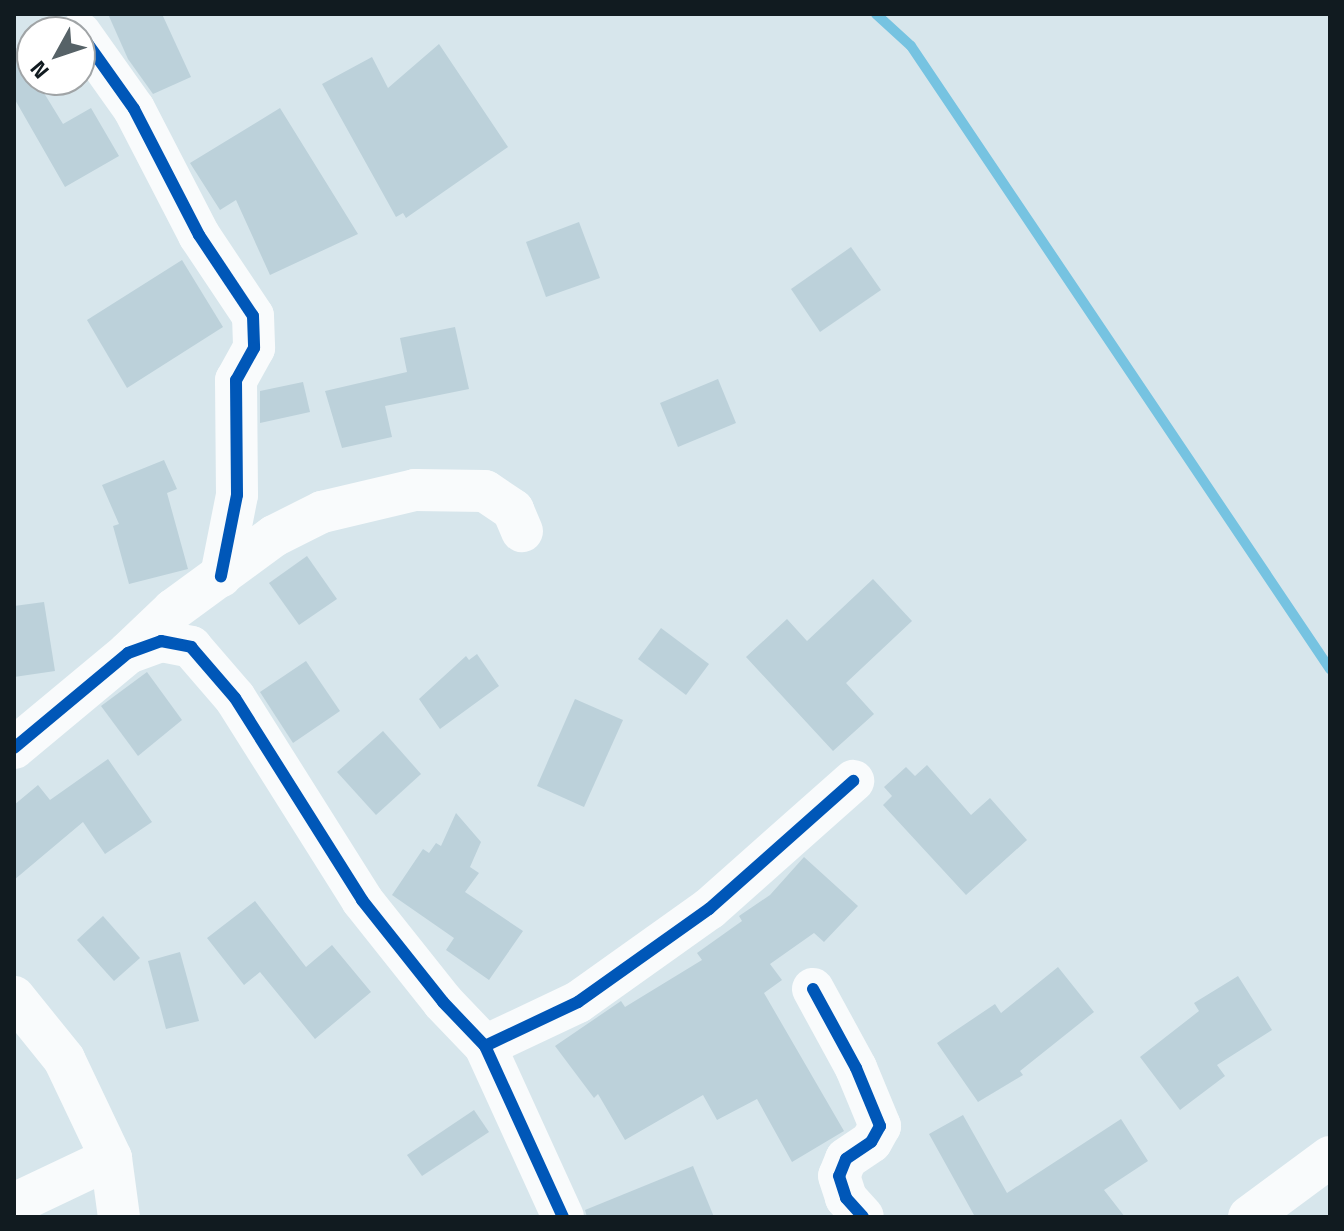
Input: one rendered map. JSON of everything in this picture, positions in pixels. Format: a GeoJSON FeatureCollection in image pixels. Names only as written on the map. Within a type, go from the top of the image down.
{"type":"FeatureCollection","features":[{"type":"Feature","properties":{"kind":"street"},"geometry":{"type":"LineString","coordinates":[[96,56],[134,109],[199,235],[253,316],[254,348],[236,380],[237,495],[221,576]]}},
{"type":"Feature","properties":{"kind":"street"},"geometry":{"type":"LineString","coordinates":[[14,748],[221,576],[274,536],[322,512],[369,497],[444,487],[485,491],[513,510],[522,531]]}},
{"type":"Feature","properties":{"kind":"street"},"geometry":{"type":"LineString","coordinates":[[128,653],[161,641],[191,647],[235,698],[362,900],[443,1002],[485,1046],[563,1217]]}},
{"type":"Feature","properties":{"kind":"street"},"geometry":{"type":"LineString","coordinates":[[485,1046],[578,1002],[709,909],[853,781]]}},
{"type":"Feature","properties":{"kind":"street"},"geometry":{"type":"LineString","coordinates":[[813,989],[856,1068],[880,1126],[871,1142],[846,1159],[839,1176],[846,1198],[863,1217]]}},
{"type":"Feature","properties":{"kind":"street"},"geometry":{"type":"LineString","coordinates":[[14,997],[64,1059],[111,1158],[119,1217]]}},
{"type":"Feature","properties":{"kind":"street"},"geometry":{"type":"LineString","coordinates":[[1249,1217],[1330,1157]]}},
{"type":"Feature","properties":{"kind":"street"},"geometry":{"type":"LineString","coordinates":[[14,1204],[111,1158]]}},
{"type":"Feature","properties":{"kind":"building"},"geometry":{"type":"Polygon","coordinates":[[[108,14],[162,14],[191,77],[153,94],[128,59],[108,14]]]}},
{"type":"Feature","properties":{"kind":"building"},"geometry":{"type":"Polygon","coordinates":[[[14,44],[16,96],[46,96],[63,124],[91,108],[119,156],[65,187],[14,98],[14,44]]]}},
{"type":"Feature","properties":{"kind":"building"},"geometry":{"type":"Polygon","coordinates":[[[439,44],[508,147],[406,218],[403,213],[396,217],[322,84],[372,57],[388,88],[439,44]]]}},
{"type":"Feature","properties":{"kind":"building"},"geometry":{"type":"Polygon","coordinates":[[[280,108],[358,234],[270,275],[236,200],[220,210],[190,163],[280,108]]]}},
{"type":"Feature","properties":{"kind":"building"},"geometry":{"type":"Polygon","coordinates":[[[579,222],[600,278],[546,297],[526,242],[579,222]]]}},
{"type":"Feature","properties":{"kind":"building"},"geometry":{"type":"Polygon","coordinates":[[[851,247],[881,290],[820,332],[791,289],[851,247]]]}},
{"type":"Feature","properties":{"kind":"building"},"geometry":{"type":"Polygon","coordinates":[[[182,260],[223,327],[127,388],[87,320],[182,260]]]}},
{"type":"Feature","properties":{"kind":"building"},"geometry":{"type":"Polygon","coordinates":[[[455,327],[469,389],[385,406],[392,437],[342,448],[325,391],[407,372],[400,338],[455,327]]]}},
{"type":"Feature","properties":{"kind":"building"},"geometry":{"type":"Polygon","coordinates":[[[718,379],[736,423],[678,447],[660,403],[718,379]]]}},
{"type":"Feature","properties":{"kind":"building"},"geometry":{"type":"Polygon","coordinates":[[[303,382],[310,412],[260,423],[260,391],[303,382]]]}},
{"type":"Feature","properties":{"kind":"building"},"geometry":{"type":"Polygon","coordinates":[[[164,460],[177,489],[167,493],[188,569],[129,584],[113,526],[119,524],[102,485],[164,460]]]}},
{"type":"Feature","properties":{"kind":"building"},"geometry":{"type":"Polygon","coordinates":[[[307,556],[337,599],[299,625],[269,583],[307,556]]]}},
{"type":"Feature","properties":{"kind":"building"},"geometry":{"type":"Polygon","coordinates":[[[873,579],[912,621],[846,683],[874,714],[833,751],[746,657],[787,619],[807,641],[873,579]]]}},
{"type":"Feature","properties":{"kind":"building"},"geometry":{"type":"Polygon","coordinates":[[[44,602],[55,671],[14,677],[14,606],[44,602]]]}},
{"type":"Feature","properties":{"kind":"building"},"geometry":{"type":"Polygon","coordinates":[[[661,628],[709,664],[686,695],[638,659],[661,628]]]}},
{"type":"Feature","properties":{"kind":"building"},"geometry":{"type":"Polygon","coordinates":[[[477,654],[499,686],[440,729],[419,699],[466,656],[469,660],[477,654]]]}},
{"type":"Feature","properties":{"kind":"building"},"geometry":{"type":"Polygon","coordinates":[[[306,661],[340,711],[293,743],[260,692],[306,661]]]}},
{"type":"Feature","properties":{"kind":"building"},"geometry":{"type":"Polygon","coordinates":[[[147,672],[182,720],[138,756],[101,706],[147,672]]]}},
{"type":"Feature","properties":{"kind":"building"},"geometry":{"type":"Polygon","coordinates":[[[575,699],[623,720],[584,807],[537,786],[575,699]]]}},
{"type":"Feature","properties":{"kind":"building"},"geometry":{"type":"Polygon","coordinates":[[[383,731],[421,774],[376,815],[337,772],[383,731]]]}},
{"type":"Feature","properties":{"kind":"building"},"geometry":{"type":"Polygon","coordinates":[[[108,759],[152,822],[105,854],[83,822],[14,880],[14,805],[38,785],[50,800],[108,759]]]}},
{"type":"Feature","properties":{"kind":"building"},"geometry":{"type":"Polygon","coordinates":[[[927,765],[971,815],[990,798],[1027,840],[966,895],[883,805],[892,796],[884,787],[906,767],[915,776],[927,765]]]}},
{"type":"Feature","properties":{"kind":"building"},"geometry":{"type":"Polygon","coordinates":[[[456,813],[481,842],[470,867],[479,873],[465,892],[523,931],[489,980],[446,950],[454,938],[392,895],[423,849],[429,853],[436,843],[441,846],[456,813]]]}},
{"type":"Feature","properties":{"kind":"building"},"geometry":{"type":"Polygon","coordinates":[[[804,857],[858,906],[824,942],[814,933],[770,964],[782,980],[764,993],[844,1131],[792,1162],[757,1099],[717,1120],[703,1095],[625,1140],[598,1094],[594,1098],[555,1046],[621,1001],[625,1007],[702,960],[697,953],[742,921],[739,916],[770,895],[804,857]]]}},
{"type":"Feature","properties":{"kind":"building"},"geometry":{"type":"Polygon","coordinates":[[[255,901],[306,967],[332,945],[371,992],[315,1039],[260,972],[244,985],[207,938],[255,901]]]}},
{"type":"Feature","properties":{"kind":"building"},"geometry":{"type":"Polygon","coordinates":[[[103,916],[140,958],[114,981],[77,940],[103,916]]]}},
{"type":"Feature","properties":{"kind":"building"},"geometry":{"type":"Polygon","coordinates":[[[180,952],[199,1021],[166,1029],[148,961],[180,952]]]}},
{"type":"Feature","properties":{"kind":"building"},"geometry":{"type":"Polygon","coordinates":[[[1058,967],[1094,1012],[1020,1071],[1023,1075],[978,1102],[937,1043],[995,1004],[1001,1013],[1058,967]]]}},
{"type":"Feature","properties":{"kind":"building"},"geometry":{"type":"Polygon","coordinates":[[[1238,976],[1272,1030],[1217,1065],[1225,1076],[1180,1110],[1140,1057],[1199,1011],[1194,1003],[1238,976]]]}},
{"type":"Feature","properties":{"kind":"building"},"geometry":{"type":"Polygon","coordinates":[[[474,1110],[489,1132],[422,1176],[407,1155],[474,1110]]]}},
{"type":"Feature","properties":{"kind":"building"},"geometry":{"type":"Polygon","coordinates":[[[963,1115],[1007,1193],[1121,1119],[1148,1161],[1104,1190],[1125,1217],[971,1217],[974,1215],[929,1134],[963,1115]]]}},
{"type":"Feature","properties":{"kind":"building"},"geometry":{"type":"Polygon","coordinates":[[[693,1166],[714,1217],[587,1217],[585,1210],[693,1166]]]}},
{"type":"Feature","properties":{"kind":"waterway"},"geometry":{"type":"LineString","coordinates":[[876,14],[911,46],[1330,669]]}},
{"type":"Feature","properties":{"kind":"cycle path"},"geometry":{"type":"LineString","coordinates":[[96,56],[134,109],[199,235],[253,316],[254,348],[236,380],[237,495],[221,576]]}},
{"type":"Feature","properties":{"kind":"cycle path"},"geometry":{"type":"LineString","coordinates":[[14,748],[128,653],[161,641],[191,647],[235,698],[362,900],[443,1002],[485,1046],[563,1217]]}},
{"type":"Feature","properties":{"kind":"cycle path"},"geometry":{"type":"LineString","coordinates":[[485,1046],[578,1002],[709,909],[853,781]]}},
{"type":"Feature","properties":{"kind":"cycle path"},"geometry":{"type":"LineString","coordinates":[[813,989],[856,1068],[880,1126],[871,1142],[846,1159],[839,1176],[846,1198],[863,1217]]}}]}
